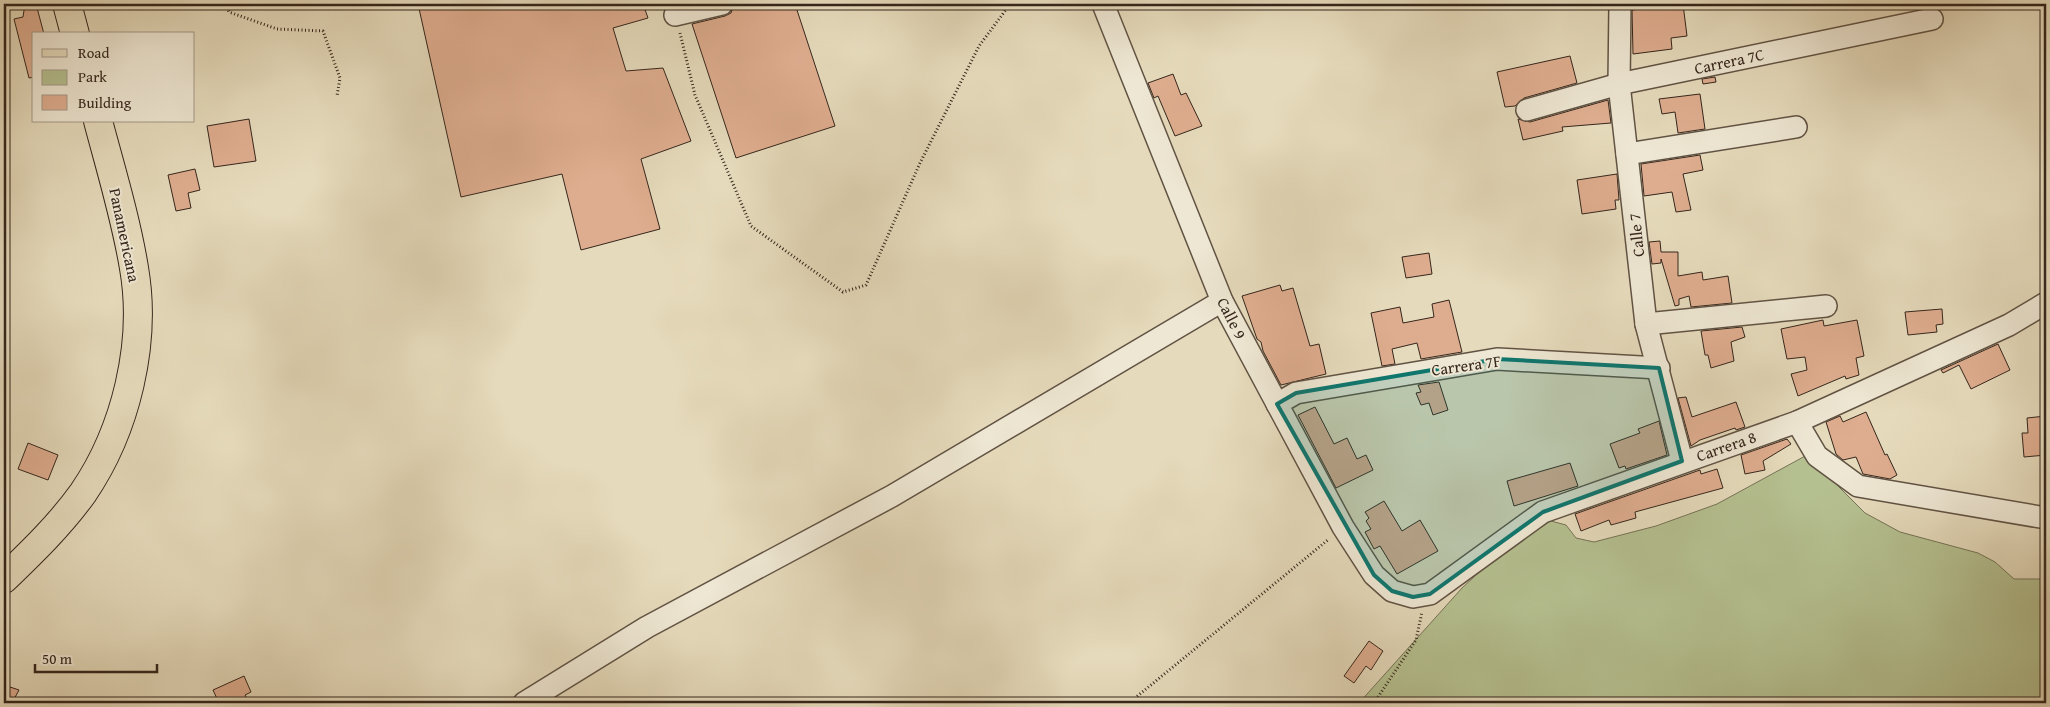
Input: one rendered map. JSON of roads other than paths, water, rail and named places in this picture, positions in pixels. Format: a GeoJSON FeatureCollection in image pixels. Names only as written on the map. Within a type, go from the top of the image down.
{"type":"FeatureCollection","features":[{"type":"Feature","properties":{"kind":"main road"},"geometry":{"type":"LineString","coordinates":[[67,4],[74,32]]}},
{"type":"Feature","properties":{"kind":"main road","name":"Panamericana"},"geometry":{"type":"LineString","coordinates":[[4,579],[42,543],[83,492],[108,448],[121,413],[133,368],[138,320],[135,269],[98,122]]}},
{"type":"Feature","properties":{"kind":"street"},"geometry":{"type":"LineString","coordinates":[[675,15],[722,4]]}},
{"type":"Feature","properties":{"kind":"street","name":"Calle 9"},"geometry":{"type":"LineString","coordinates":[[1103,4],[1222,301],[1277,404],[1344,527],[1374,575],[1392,591],[1422,596]]}},
{"type":"Feature","properties":{"kind":"street","name":"Calle 7"},"geometry":{"type":"LineString","coordinates":[[1620,4],[1619,84],[1646,324],[1682,461]]}},
{"type":"Feature","properties":{"kind":"street","name":"Carrera 7C"},"geometry":{"type":"LineString","coordinates":[[1527,110],[1619,84],[1932,19]]}},
{"type":"Feature","properties":{"kind":"street"},"geometry":{"type":"LineString","coordinates":[[1627,154],[1796,127]]}},
{"type":"Feature","properties":{"kind":"street"},"geometry":{"type":"LineString","coordinates":[[524,703],[647,627],[892,496],[1222,301]]}},
{"type":"Feature","properties":{"kind":"street","name":"Carrera 8"},"geometry":{"type":"LineString","coordinates":[[1422,596],[1543,512],[1682,461],[1797,422],[2009,325],[2046,303]]}},
{"type":"Feature","properties":{"kind":"street"},"geometry":{"type":"LineString","coordinates":[[1646,324],[1826,306]]}},
{"type":"Feature","properties":{"kind":"street","name":"Carrera 7F"},"geometry":{"type":"LineString","coordinates":[[1277,404],[1296,394],[1497,359],[1659,368]]}},
{"type":"Feature","properties":{"kind":"street"},"geometry":{"type":"LineString","coordinates":[[1797,422],[1817,456],[1858,486],[2046,518]]}}]}
